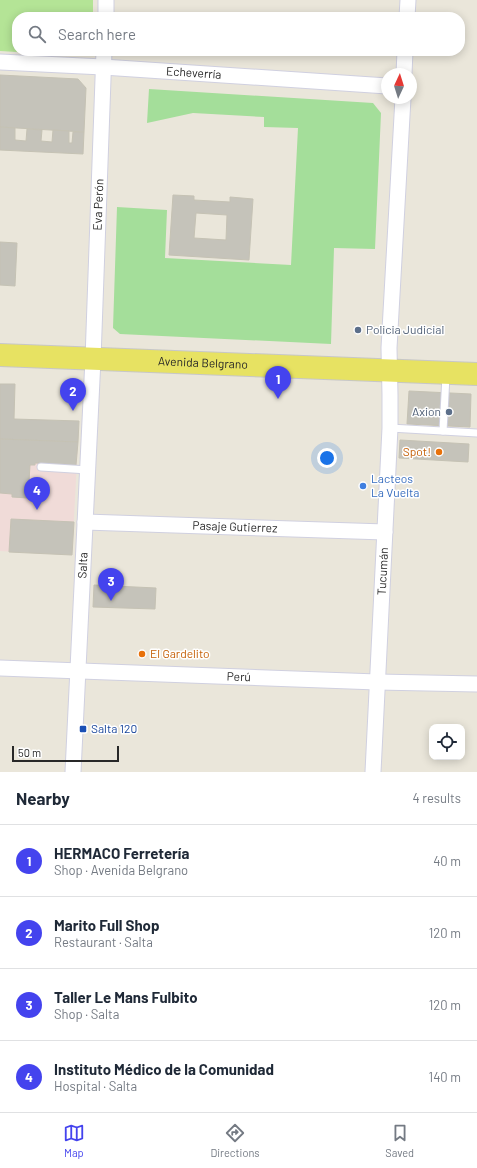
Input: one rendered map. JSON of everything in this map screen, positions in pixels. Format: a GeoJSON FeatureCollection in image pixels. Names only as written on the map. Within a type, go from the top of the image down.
{"type":"FeatureCollection","features":[{"type":"Feature","properties":{"kind":"main road","name":"Avenida Belgrano"},"geometry":{"type":"LineString","coordinates":[[0,355],[477,374]]}},
{"type":"Feature","properties":{"kind":"street"},"geometry":{"type":"LineString","coordinates":[[106,0],[106,12]]}},
{"type":"Feature","properties":{"kind":"street"},"geometry":{"type":"LineString","coordinates":[[407,12],[408,0]]}},
{"type":"Feature","properties":{"kind":"street","name":"Eva Perón"},"geometry":{"type":"LineString","coordinates":[[93,359],[104,56]]}},
{"type":"Feature","properties":{"kind":"street"},"geometry":{"type":"LineString","coordinates":[[404,68],[405,56]]}},
{"type":"Feature","properties":{"kind":"street","name":"Echeverría"},"geometry":{"type":"LineString","coordinates":[[0,62],[103,67],[381,86]]}},
{"type":"Feature","properties":{"kind":"street","name":"Tucumán"},"geometry":{"type":"LineString","coordinates":[[373,772],[390,428],[389,348],[403,104]]}},
{"type":"Feature","properties":{"kind":"street","name":"Salta"},"geometry":{"type":"LineString","coordinates":[[72,772],[93,359]]}},
{"type":"Feature","properties":{"kind":"street","name":"Pasaje Gutierrez"},"geometry":{"type":"LineString","coordinates":[[85,522],[385,532]]}},
{"type":"Feature","properties":{"kind":"street","name":"Perú"},"geometry":{"type":"LineString","coordinates":[[0,668],[377,682],[477,684]]}},
{"type":"Feature","properties":{"kind":"lane"},"geometry":{"type":"LineString","coordinates":[[443,431],[446,373]]}},
{"type":"Feature","properties":{"kind":"lane"},"geometry":{"type":"LineString","coordinates":[[390,428],[477,433]]}},
{"type":"Feature","properties":{"kind":"lane"},"geometry":{"type":"LineString","coordinates":[[41,467],[88,470]]}},
{"type":"Feature","properties":{"kind":"shaded area"},"geometry":{"type":"Polygon","coordinates":[[[0,439],[78,442],[72,555],[0,551],[0,439]]]}},
{"type":"Feature","properties":{"kind":"green space"},"geometry":{"type":"Polygon","coordinates":[[[0,0],[93,0],[93,12],[12,12],[12,52],[0,51],[0,0]]]}},
{"type":"Feature","properties":{"kind":"green space"},"geometry":{"type":"Polygon","coordinates":[[[149,89],[373,103],[381,113],[375,249],[334,248],[331,344],[120,334],[113,328],[117,207],[167,210],[165,258],[291,265],[298,128],[264,127],[264,117],[193,113],[147,123],[149,89]]]}},
{"type":"Feature","properties":{"kind":"building"},"geometry":{"type":"Polygon","coordinates":[[[0,75],[78,79],[86,88],[84,132],[0,127],[0,75]]]}},
{"type":"Feature","properties":{"kind":"building"},"geometry":{"type":"Polygon","coordinates":[[[0,127],[15,128],[15,140],[26,141],[27,129],[42,130],[41,141],[52,142],[53,130],[69,131],[69,143],[72,143],[73,132],[84,132],[83,154],[0,150],[0,127]]]}},
{"type":"Feature","properties":{"kind":"building"},"geometry":{"type":"Polygon","coordinates":[[[173,195],[194,196],[194,200],[230,202],[230,197],[253,199],[249,260],[169,255],[173,195]],[[196,213],[194,238],[226,240],[227,215],[196,213]]]}},
{"type":"Feature","properties":{"kind":"building"},"geometry":{"type":"Polygon","coordinates":[[[0,242],[17,243],[15,286],[0,285],[0,242]]]}},
{"type":"Feature","properties":{"kind":"building"},"geometry":{"type":"Polygon","coordinates":[[[0,384],[15,384],[14,419],[79,421],[78,442],[0,439],[0,384]]]}},
{"type":"Feature","properties":{"kind":"building"},"geometry":{"type":"Polygon","coordinates":[[[409,391],[471,394],[470,427],[407,424],[409,391]]]}},
{"type":"Feature","properties":{"kind":"building"},"geometry":{"type":"Polygon","coordinates":[[[0,439],[78,442],[76,465],[35,463],[35,465],[30,465],[28,498],[12,497],[12,494],[0,493],[0,439]]]}},
{"type":"Feature","properties":{"kind":"building"},"geometry":{"type":"Polygon","coordinates":[[[400,440],[469,444],[468,462],[399,458],[400,440]]]}},
{"type":"Feature","properties":{"kind":"building"},"geometry":{"type":"Polygon","coordinates":[[[11,519],[74,522],[72,555],[9,552],[11,519]]]}},
{"type":"Feature","properties":{"kind":"building"},"geometry":{"type":"Polygon","coordinates":[[[94,585],[156,588],[155,609],[93,607],[94,585]]]}},
{"type":"Feature","properties":{"kind":"place","name":"Policia Judicial"},"geometry":{"type":"Point","coordinates":[358,330]}},
{"type":"Feature","properties":{"kind":"place","name":"HERMACO Ferretería"},"geometry":{"type":"Point","coordinates":[278,399]}},
{"type":"Feature","properties":{"kind":"place","name":"Marito Full Shop"},"geometry":{"type":"Point","coordinates":[73,411]}},
{"type":"Feature","properties":{"kind":"place","name":"Axion"},"geometry":{"type":"Point","coordinates":[449,412]}},
{"type":"Feature","properties":{"kind":"place","name":"Spot!"},"geometry":{"type":"Point","coordinates":[439,452]}},
{"type":"Feature","properties":{"kind":"place","name":"Lacteos La Vuelta"},"geometry":{"type":"Point","coordinates":[363,486]}},
{"type":"Feature","properties":{"kind":"place","name":"Instituto Médico de la Comunidad"},"geometry":{"type":"Point","coordinates":[37,510]}},
{"type":"Feature","properties":{"kind":"place","name":"Taller Le Mans Fulbito"},"geometry":{"type":"Point","coordinates":[111,601]}},
{"type":"Feature","properties":{"kind":"place","name":"El Gardelito"},"geometry":{"type":"Point","coordinates":[142,654]}},
{"type":"Feature","properties":{"kind":"place","name":"Salta 120"},"geometry":{"type":"Point","coordinates":[83,729]}}]}
